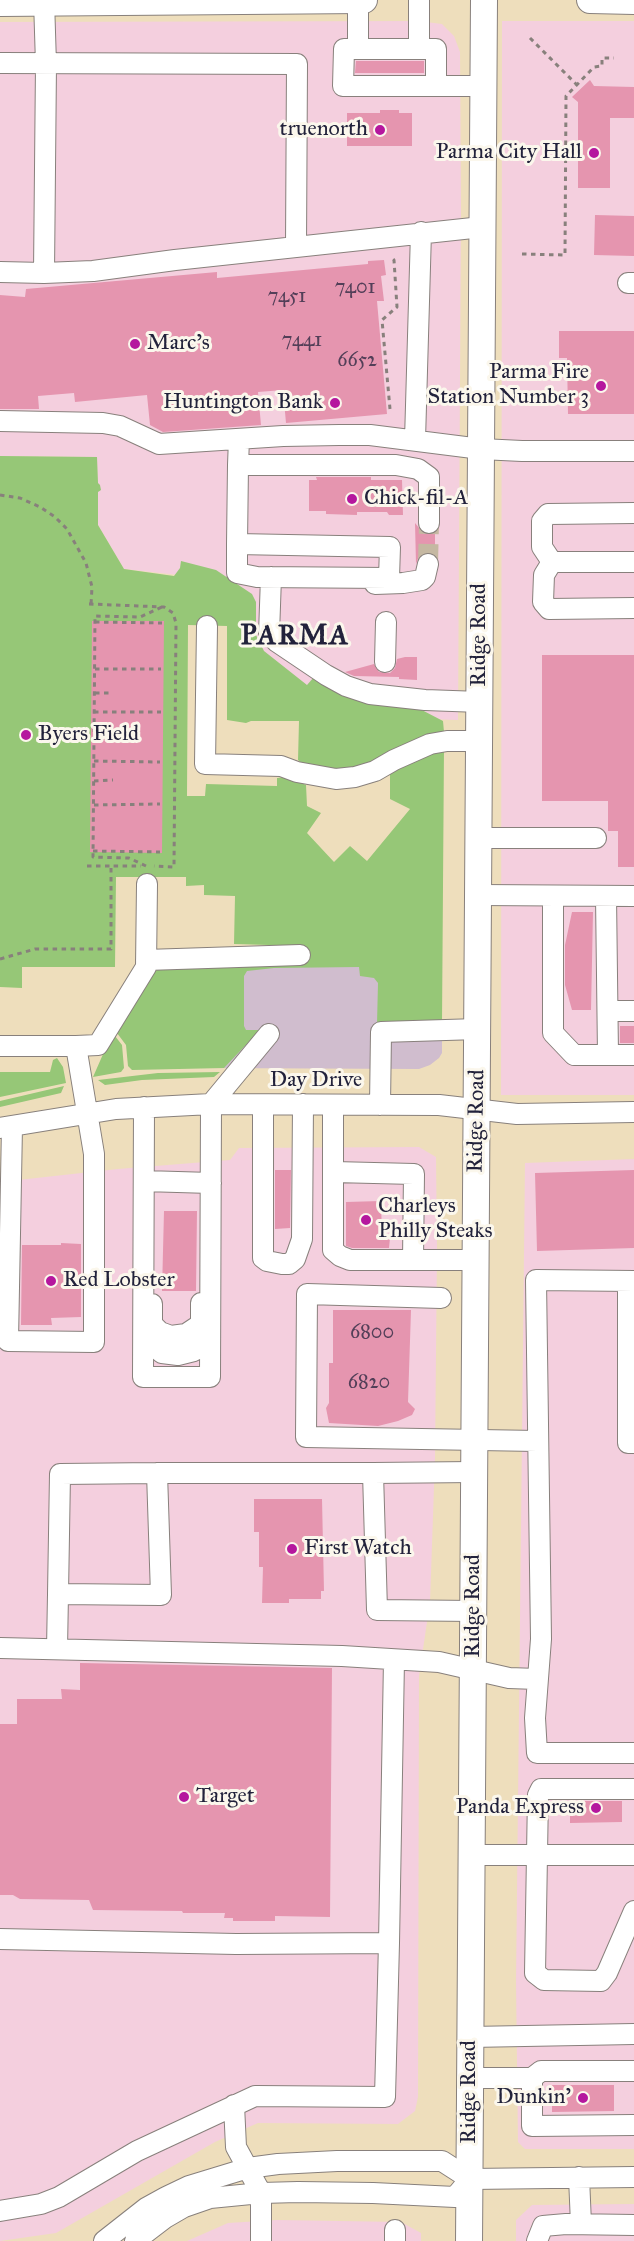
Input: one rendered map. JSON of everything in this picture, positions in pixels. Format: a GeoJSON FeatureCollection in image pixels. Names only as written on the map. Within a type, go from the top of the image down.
{"type":"FeatureCollection","features":[{"type":"Feature","properties":{"kind":"main road"},"geometry":{"type":"LineString","coordinates":[[0,3],[364,0]]}},
{"type":"Feature","properties":{"kind":"main road","name":"Ridge Road"},"geometry":{"type":"LineString","coordinates":[[470,2241],[484,0]]}},
{"type":"Feature","properties":{"kind":"main road"},"geometry":{"type":"LineString","coordinates":[[590,0],[629,1]]}},
{"type":"Feature","properties":{"kind":"street"},"geometry":{"type":"LineString","coordinates":[[358,0],[358,49]]}},
{"type":"Feature","properties":{"kind":"street"},"geometry":{"type":"LineString","coordinates":[[419,0],[419,49]]}},
{"type":"Feature","properties":{"kind":"street"},"geometry":{"type":"LineString","coordinates":[[44,2],[46,64],[44,273]]}},
{"type":"Feature","properties":{"kind":"street"},"geometry":{"type":"LineString","coordinates":[[436,86],[436,50],[344,49],[343,86],[436,86],[483,86]]}},
{"type":"Feature","properties":{"kind":"street"},"geometry":{"type":"LineString","coordinates":[[0,63],[297,64],[296,246]]}},
{"type":"Feature","properties":{"kind":"street"},"geometry":{"type":"LineString","coordinates":[[0,272],[93,271],[296,246],[482,227]]}},
{"type":"Feature","properties":{"kind":"street"},"geometry":{"type":"LineString","coordinates":[[415,440],[421,232]]}},
{"type":"Feature","properties":{"kind":"street"},"geometry":{"type":"LineString","coordinates":[[0,421],[103,423],[120,426],[159,444],[327,434],[370,435],[481,449],[634,451]]}},
{"type":"Feature","properties":{"kind":"street"},"geometry":{"type":"LineString","coordinates":[[238,439],[237,573],[270,580],[385,584],[418,582],[425,577],[428,564]]}},
{"type":"Feature","properties":{"kind":"street"},"geometry":{"type":"LineString","coordinates":[[238,465],[396,465],[418,469],[429,477],[429,523]]}},
{"type":"Feature","properties":{"kind":"street"},"geometry":{"type":"LineString","coordinates":[[552,562],[542,547],[542,521],[548,514],[634,513]]}},
{"type":"Feature","properties":{"kind":"street"},"geometry":{"type":"LineString","coordinates":[[237,544],[390,547],[389,578],[270,580]]}},
{"type":"Feature","properties":{"kind":"street"},"geometry":{"type":"LineString","coordinates":[[552,562],[634,562]]}},
{"type":"Feature","properties":{"kind":"street"},"geometry":{"type":"LineString","coordinates":[[552,562],[544,574],[543,602],[549,609],[634,608]]}},
{"type":"Feature","properties":{"kind":"street"},"geometry":{"type":"LineString","coordinates":[[270,580],[269,634],[294,655],[346,686],[385,678],[447,702],[480,702]]}},
{"type":"Feature","properties":{"kind":"street"},"geometry":{"type":"LineString","coordinates":[[385,678],[386,622]]}},
{"type":"Feature","properties":{"kind":"street"},"geometry":{"type":"LineString","coordinates":[[207,626],[205,764],[281,766],[297,772],[336,779],[355,777],[375,771],[430,744],[447,741],[480,741]]}},
{"type":"Feature","properties":{"kind":"street"},"geometry":{"type":"LineString","coordinates":[[479,838],[596,838]]}},
{"type":"Feature","properties":{"kind":"street"},"geometry":{"type":"LineString","coordinates":[[0,1046],[98,1045],[146,968],[146,875]]}},
{"type":"Feature","properties":{"kind":"street"},"geometry":{"type":"LineString","coordinates":[[479,895],[634,896]]}},
{"type":"Feature","properties":{"kind":"street"},"geometry":{"type":"LineString","coordinates":[[553,896],[553,1033],[574,1055],[634,1054]]}},
{"type":"Feature","properties":{"kind":"street"},"geometry":{"type":"LineString","coordinates":[[606,896],[608,1055]]}},
{"type":"Feature","properties":{"kind":"street"},"geometry":{"type":"LineString","coordinates":[[146,960],[300,955]]}},
{"type":"Feature","properties":{"kind":"street"},"geometry":{"type":"LineString","coordinates":[[608,1011],[634,1011]]}},
{"type":"Feature","properties":{"kind":"street"},"geometry":{"type":"LineString","coordinates":[[380,1105],[381,1032],[478,1029]]}},
{"type":"Feature","properties":{"kind":"street"},"geometry":{"type":"LineString","coordinates":[[144,1107],[143,1377],[210,1377],[211,1104],[269,1035]]}},
{"type":"Feature","properties":{"kind":"street"},"geometry":{"type":"LineString","coordinates":[[6,1127],[8,1341],[94,1342],[94,1154],[76,1046]]}},
{"type":"Feature","properties":{"kind":"street","name":"Day Drive"},"geometry":{"type":"LineString","coordinates":[[6,1127],[88,1112],[211,1104],[439,1105],[517,1114],[634,1112]]}},
{"type":"Feature","properties":{"kind":"street"},"geometry":{"type":"LineString","coordinates":[[262,1105],[263,1258],[275,1263],[289,1264],[299,1252],[302,1239],[303,1104]]}},
{"type":"Feature","properties":{"kind":"street"},"geometry":{"type":"LineString","coordinates":[[333,1105],[333,1250],[350,1260],[475,1260]]}},
{"type":"Feature","properties":{"kind":"street"},"geometry":{"type":"LineString","coordinates":[[334,1172],[414,1174],[413,1260]]}},
{"type":"Feature","properties":{"kind":"street"},"geometry":{"type":"LineString","coordinates":[[144,1181],[211,1183]]}},
{"type":"Feature","properties":{"kind":"street"},"geometry":{"type":"LineString","coordinates":[[143,1216],[153,1238],[152,1324],[160,1332],[171,1336],[186,1334],[201,1324],[202,1220],[211,1209]]}},
{"type":"Feature","properties":{"kind":"street"},"geometry":{"type":"LineString","coordinates":[[634,1443],[628,1443],[631,1281],[536,1280],[541,1639],[535,1718],[537,1752],[634,1752]]}},
{"type":"Feature","properties":{"kind":"street"},"geometry":{"type":"LineString","coordinates":[[441,1298],[307,1294],[306,1437],[537,1441]]}},
{"type":"Feature","properties":{"kind":"street"},"geometry":{"type":"LineString","coordinates":[[57,1649],[60,1474],[474,1472]]}},
{"type":"Feature","properties":{"kind":"street"},"geometry":{"type":"LineString","coordinates":[[58,1594],[161,1595],[157,1473]]}},
{"type":"Feature","properties":{"kind":"street"},"geometry":{"type":"LineString","coordinates":[[372,1473],[376,1610],[474,1611]]}},
{"type":"Feature","properties":{"kind":"street"},"geometry":{"type":"LineString","coordinates":[[0,1648],[394,1659],[439,1662],[509,1678],[537,1679]]}},
{"type":"Feature","properties":{"kind":"street"},"geometry":{"type":"LineString","coordinates":[[0,2211],[41,2204],[59,2197],[137,2151],[255,2096],[385,2097],[394,1659]]}},
{"type":"Feature","properties":{"kind":"street"},"geometry":{"type":"LineString","coordinates":[[634,1789],[541,1789],[538,1795],[535,1973],[544,1980],[601,1981],[634,1911]]}},
{"type":"Feature","properties":{"kind":"street"},"geometry":{"type":"LineString","coordinates":[[472,1855],[634,1855]]}},
{"type":"Feature","properties":{"kind":"street"},"geometry":{"type":"LineString","coordinates":[[0,1939],[236,1944],[389,1943]]}},
{"type":"Feature","properties":{"kind":"street"},"geometry":{"type":"LineString","coordinates":[[470,2037],[634,2034]]}},
{"type":"Feature","properties":{"kind":"street"},"geometry":{"type":"LineString","coordinates":[[532,2078],[541,2072],[634,2071]]}},
{"type":"Feature","properties":{"kind":"street"},"geometry":{"type":"LineString","coordinates":[[470,2078],[634,2079]]}},
{"type":"Feature","properties":{"kind":"street"},"geometry":{"type":"LineString","coordinates":[[532,2078],[532,2126],[634,2125]]}},
{"type":"Feature","properties":{"kind":"street"},"geometry":{"type":"LineString","coordinates":[[234,2105],[236,2147],[261,2193],[261,2241]]}},
{"type":"Feature","properties":{"kind":"street"},"geometry":{"type":"LineString","coordinates":[[104,2241],[146,2208],[189,2186],[248,2168],[278,2164],[442,2160],[470,2179],[634,2177]]}},
{"type":"Feature","properties":{"kind":"street"},"geometry":{"type":"LineString","coordinates":[[579,2177],[580,2224]]}},
{"type":"Feature","properties":{"kind":"street"},"geometry":{"type":"LineString","coordinates":[[135,2241],[184,2207],[210,2198],[261,2193],[373,2193],[454,2197],[470,2179]]}},
{"type":"Feature","properties":{"kind":"street"},"geometry":{"type":"LineString","coordinates":[[537,2241],[543,2226],[634,2225]]}},
{"type":"Feature","properties":{"kind":"path"},"geometry":{"type":"LineString","coordinates":[[530,38],[577,85]]}},
{"type":"Feature","properties":{"kind":"path"},"geometry":{"type":"LineString","coordinates":[[522,255],[565,255],[566,96],[594,67],[602,66],[602,58],[614,58]]}},
{"type":"Feature","properties":{"kind":"path"},"geometry":{"type":"LineString","coordinates":[[390,256],[394,260],[397,307],[382,320],[390,410]]}},
{"type":"Feature","properties":{"kind":"path"},"geometry":{"type":"LineString","coordinates":[[0,495],[20,498],[40,507],[67,529],[86,563],[92,587],[90,604],[164,607],[173,613],[176,622],[174,867],[146,875],[111,866],[87,866]]}},
{"type":"Feature","properties":{"kind":"path"},"geometry":{"type":"LineString","coordinates":[[146,875],[129,858],[93,857],[95,616],[140,617],[164,607]]}},
{"type":"Feature","properties":{"kind":"path"},"geometry":{"type":"LineString","coordinates":[[95,622],[162,622]]}},
{"type":"Feature","properties":{"kind":"path"},"geometry":{"type":"LineString","coordinates":[[95,669],[161,669]]}},
{"type":"Feature","properties":{"kind":"path"},"geometry":{"type":"LineString","coordinates":[[95,693],[113,693]]}},
{"type":"Feature","properties":{"kind":"path"},"geometry":{"type":"LineString","coordinates":[[94,712],[161,712]]}},
{"type":"Feature","properties":{"kind":"path"},"geometry":{"type":"LineString","coordinates":[[94,761],[160,762]]}},
{"type":"Feature","properties":{"kind":"path"},"geometry":{"type":"LineString","coordinates":[[94,781],[113,780]]}},
{"type":"Feature","properties":{"kind":"path"},"geometry":{"type":"LineString","coordinates":[[94,805],[160,804]]}},
{"type":"Feature","properties":{"kind":"path"},"geometry":{"type":"LineString","coordinates":[[93,851],[160,852]]}},
{"type":"Feature","properties":{"kind":"path"},"geometry":{"type":"LineString","coordinates":[[0,959],[35,949],[75,947],[111,949],[111,866]]}},
{"type":"Feature","properties":{"kind":"shaded area"},"geometry":{"type":"Polygon","coordinates":[[[418,21],[442,24],[454,36],[460,52],[458,720],[334,716],[279,689],[197,577],[124,569],[98,525],[97,457],[0,456],[0,22],[418,21]]]}},
{"type":"Feature","properties":{"kind":"shaded area"},"geometry":{"type":"Polygon","coordinates":[[[502,21],[634,21],[634,1095],[501,1095],[502,21]]]}},
{"type":"Feature","properties":{"kind":"shaded area"},"geometry":{"type":"Polygon","coordinates":[[[442,960],[442,1053],[430,1065],[419,1069],[207,1068],[202,966],[442,960]]]}},
{"type":"Feature","properties":{"kind":"shaded area"},"geometry":{"type":"Polygon","coordinates":[[[419,1147],[436,1157],[437,1249],[435,1458],[430,1602],[419,1676],[418,2097],[415,2111],[398,2124],[258,2123],[215,2142],[56,2233],[0,2241],[0,1182],[230,1160],[239,1148],[419,1147]]]}},
{"type":"Feature","properties":{"kind":"shaded area"},"geometry":{"type":"Polygon","coordinates":[[[634,1159],[634,2149],[525,2149],[518,2142],[516,1982],[525,1163],[634,1159]]]}},
{"type":"Feature","properties":{"kind":"shaded area"},"geometry":{"type":"Polygon","coordinates":[[[634,2204],[634,2241],[516,2241],[516,2220],[532,2205],[634,2204]]]}},
{"type":"Feature","properties":{"kind":"shaded area"},"geometry":{"type":"Polygon","coordinates":[[[277,2220],[401,2222],[421,2233],[421,2241],[187,2241],[228,2223],[277,2220]]]}},
{"type":"Feature","properties":{"kind":"green space"},"geometry":{"type":"Polygon","coordinates":[[[0,456],[97,457],[98,483],[101,490],[98,492],[98,525],[124,569],[174,576],[180,568],[181,561],[216,570],[252,594],[256,602],[256,635],[264,651],[307,685],[314,677],[418,708],[443,721],[444,732],[358,767],[338,770],[305,766],[298,760],[299,721],[251,721],[246,723],[227,720],[227,626],[188,625],[187,796],[205,796],[206,784],[277,786],[277,778],[286,777],[306,785],[307,806],[321,813],[307,833],[334,862],[350,846],[367,861],[410,809],[390,799],[390,773],[444,747],[442,1023],[377,1024],[378,983],[374,978],[360,976],[359,967],[274,968],[247,971],[244,976],[244,1026],[246,1030],[260,1030],[224,1068],[132,1070],[128,1066],[126,1045],[117,1033],[153,971],[171,967],[306,960],[304,946],[234,944],[235,896],[204,895],[204,885],[186,886],[186,877],[116,877],[115,967],[22,967],[22,988],[0,987],[0,456]]]}},
{"type":"Feature","properties":{"kind":"green space"},"geometry":{"type":"Polygon","coordinates":[[[111,1036],[115,1036],[122,1045],[124,1068],[121,1072],[93,1077],[111,1036]]]}},
{"type":"Feature","properties":{"kind":"green space"},"geometry":{"type":"Polygon","coordinates":[[[57,1058],[63,1067],[66,1083],[0,1097],[0,1072],[50,1072],[53,1060],[57,1058]]]}},
{"type":"Feature","properties":{"kind":"green space"},"geometry":{"type":"Polygon","coordinates":[[[220,1072],[214,1077],[142,1080],[105,1085],[98,1080],[158,1073],[220,1072]]]}},
{"type":"Feature","properties":{"kind":"green space"},"geometry":{"type":"Polygon","coordinates":[[[64,1086],[61,1093],[0,1107],[0,1101],[64,1086]]]}},
{"type":"Feature","properties":{"kind":"building"},"geometry":{"type":"Polygon","coordinates":[[[356,61],[424,61],[424,73],[355,73],[356,61]]]}},
{"type":"Feature","properties":{"kind":"building","name":"Parma City Hall"},"geometry":{"type":"Polygon","coordinates":[[[590,80],[594,86],[634,87],[634,118],[610,118],[610,188],[578,188],[578,102],[572,97],[590,80]]]}},
{"type":"Feature","properties":{"kind":"building","name":"truenorth"},"geometry":{"type":"Polygon","coordinates":[[[380,110],[412,113],[412,146],[347,146],[347,113],[380,113],[380,110]]]}},
{"type":"Feature","properties":{"kind":"building"},"geometry":{"type":"Polygon","coordinates":[[[595,215],[634,216],[634,256],[594,255],[595,215]]]}},
{"type":"Feature","properties":{"kind":"building"},"geometry":{"type":"Polygon","coordinates":[[[384,260],[386,275],[381,276],[384,301],[377,301],[387,414],[286,423],[283,390],[258,392],[261,425],[163,432],[150,425],[147,395],[75,402],[74,393],[38,396],[39,409],[0,409],[0,295],[25,297],[26,289],[217,272],[217,278],[368,264],[368,261],[384,260]]]}},
{"type":"Feature","properties":{"kind":"building","name":"Parma Fire Station Number 3"},"geometry":{"type":"Polygon","coordinates":[[[559,331],[634,331],[634,414],[568,414],[567,358],[559,358],[559,331]]]}},
{"type":"Feature","properties":{"kind":"building"},"geometry":{"type":"Polygon","coordinates":[[[316,477],[371,477],[371,480],[402,480],[403,515],[389,515],[387,512],[357,512],[357,515],[309,511],[309,480],[317,480],[316,477]]]}},
{"type":"Feature","properties":{"kind":"building"},"geometry":{"type":"Polygon","coordinates":[[[415,523],[424,534],[435,533],[435,554],[424,553],[419,556],[416,564],[415,523]]]}},
{"type":"Feature","properties":{"kind":"building"},"geometry":{"type":"Polygon","coordinates":[[[92,621],[164,621],[162,853],[90,852],[92,621]]]}},
{"type":"Feature","properties":{"kind":"building"},"geometry":{"type":"Polygon","coordinates":[[[542,655],[634,655],[634,867],[618,867],[618,831],[608,831],[608,801],[542,801],[542,655]]]}},
{"type":"Feature","properties":{"kind":"building"},"geometry":{"type":"Polygon","coordinates":[[[417,657],[417,680],[399,679],[399,677],[354,676],[345,672],[374,664],[379,672],[390,673],[395,668],[397,659],[417,657]]]}},
{"type":"Feature","properties":{"kind":"building"},"geometry":{"type":"Polygon","coordinates":[[[572,912],[593,912],[591,1010],[572,1010],[565,985],[565,945],[572,912]]]}},
{"type":"Feature","properties":{"kind":"building"},"geometry":{"type":"Polygon","coordinates":[[[620,1026],[634,1026],[634,1043],[620,1043],[620,1026]]]}},
{"type":"Feature","properties":{"kind":"building"},"geometry":{"type":"Polygon","coordinates":[[[275,1170],[291,1170],[290,1228],[275,1229],[275,1170]]]}},
{"type":"Feature","properties":{"kind":"building"},"geometry":{"type":"Polygon","coordinates":[[[634,1170],[634,1248],[537,1251],[535,1173],[634,1170]]]}},
{"type":"Feature","properties":{"kind":"building"},"geometry":{"type":"Polygon","coordinates":[[[381,1201],[382,1238],[390,1238],[389,1248],[346,1246],[346,1202],[381,1201]]]}},
{"type":"Feature","properties":{"kind":"building"},"geometry":{"type":"Polygon","coordinates":[[[164,1211],[197,1211],[196,1291],[162,1291],[164,1211]]]}},
{"type":"Feature","properties":{"kind":"building","name":"Red Lobster"},"geometry":{"type":"Polygon","coordinates":[[[61,1243],[81,1244],[81,1317],[51,1318],[52,1325],[21,1325],[22,1245],[61,1245],[61,1243]]]}},
{"type":"Feature","properties":{"kind":"building"},"geometry":{"type":"Polygon","coordinates":[[[333,1310],[411,1310],[408,1402],[415,1409],[412,1415],[378,1426],[329,1423],[326,1408],[329,1403],[329,1363],[333,1363],[333,1310]]]}},
{"type":"Feature","properties":{"kind":"building","name":"First Watch"},"geometry":{"type":"Polygon","coordinates":[[[254,1499],[322,1499],[324,1591],[321,1591],[321,1599],[289,1599],[289,1603],[262,1603],[263,1567],[259,1567],[259,1532],[254,1532],[254,1499]]]}},
{"type":"Feature","properties":{"kind":"building"},"geometry":{"type":"Polygon","coordinates":[[[80,1663],[332,1668],[330,1917],[275,1916],[275,1921],[233,1921],[233,1918],[224,1918],[225,1913],[93,1910],[89,1900],[20,1899],[13,1895],[0,1895],[0,1724],[17,1724],[17,1699],[62,1699],[61,1689],[80,1690],[80,1663]]]}},
{"type":"Feature","properties":{"kind":"building","name":"Panda Express"},"geometry":{"type":"Polygon","coordinates":[[[570,1801],[622,1801],[622,1822],[570,1823],[570,1801]]]}},
{"type":"Feature","properties":{"kind":"building","name":"Dunkin'"},"geometry":{"type":"Polygon","coordinates":[[[552,2085],[614,2085],[614,2111],[552,2112],[552,2085]]]}},
{"type":"Feature","properties":{"kind":"tunnel"},"geometry":{"type":"LineString","coordinates":[[428,564],[429,523]]}},
{"type":"Feature","properties":{"kind":"place","name":"truenorth"},"geometry":{"type":"Point","coordinates":[380,130]}},
{"type":"Feature","properties":{"kind":"place","name":"Parma City Hall"},"geometry":{"type":"Point","coordinates":[594,153]}},
{"type":"Feature","properties":{"kind":"place","name":"Marc's"},"geometry":{"type":"Point","coordinates":[135,344]}},
{"type":"Feature","properties":{"kind":"place","name":"Parma Fire Station Number 3"},"geometry":{"type":"Point","coordinates":[601,386]}},
{"type":"Feature","properties":{"kind":"place","name":"Huntington Bank"},"geometry":{"type":"Point","coordinates":[335,403]}},
{"type":"Feature","properties":{"kind":"place","name":"Chick-fil-A"},"geometry":{"type":"Point","coordinates":[352,499]}},
{"type":"Feature","properties":{"kind":"place","name":"Byers Field"},"geometry":{"type":"Point","coordinates":[26,735]}},
{"type":"Feature","properties":{"kind":"place","name":"Charleys Philly Steaks"},"geometry":{"type":"Point","coordinates":[366,1220]}},
{"type":"Feature","properties":{"kind":"place","name":"Red Lobster"},"geometry":{"type":"Point","coordinates":[51,1281]}},
{"type":"Feature","properties":{"kind":"place","name":"First Watch"},"geometry":{"type":"Point","coordinates":[292,1549]}},
{"type":"Feature","properties":{"kind":"place","name":"Target"},"geometry":{"type":"Point","coordinates":[184,1797]}},
{"type":"Feature","properties":{"kind":"place","name":"Panda Express"},"geometry":{"type":"Point","coordinates":[596,1808]}},
{"type":"Feature","properties":{"kind":"place","name":"Dunkin'"},"geometry":{"type":"Point","coordinates":[583,2098]}},
{"type":"Feature","properties":{"kind":"district","name":"PARMA"},"geometry":{"type":"Point","coordinates":[295,637]}}]}
